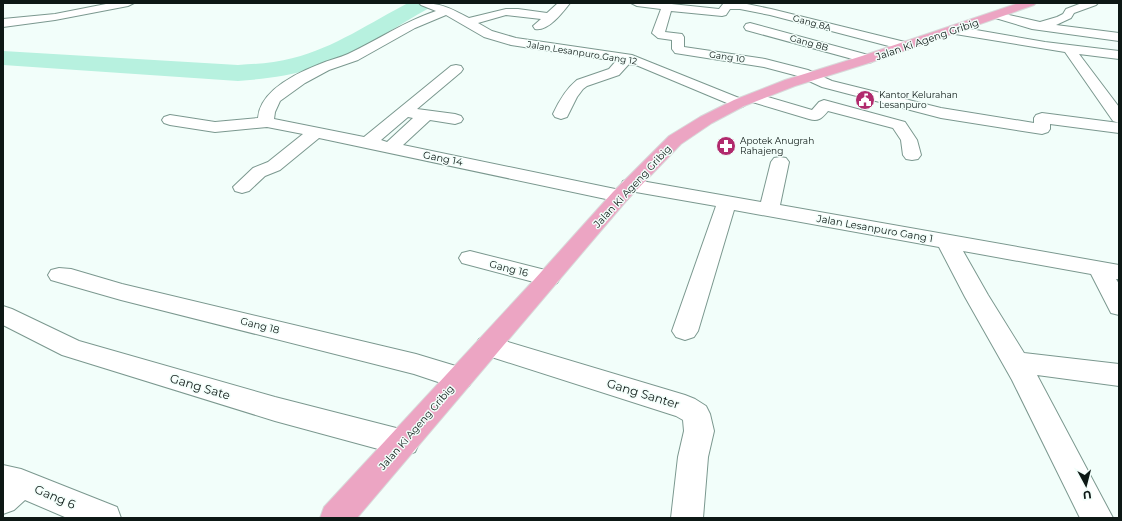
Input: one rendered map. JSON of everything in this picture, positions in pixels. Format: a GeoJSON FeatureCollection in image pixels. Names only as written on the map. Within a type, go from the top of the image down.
{"type":"FeatureCollection","features":[{"type":"Feature","properties":{"kind":"main road","name":"Jalan Ki Ageng Gribig"},"geometry":{"type":"LineString","coordinates":[[336,518],[404,443],[459,378],[549,278],[625,190],[675,140],[706,120],[746,100],[810,77],[953,30],[995,10],[1023,5]]}},
{"type":"Feature","properties":{"kind":"street"},"geometry":{"type":"LineString","coordinates":[[3,23],[55,17],[128,3]]}},
{"type":"Feature","properties":{"kind":"street","name":"Jalan Lesanpuro Gang 12"},"geometry":{"type":"LineString","coordinates":[[425,3],[469,22],[488,34],[515,42],[627,58],[654,66],[746,100],[814,116],[824,105],[899,125],[909,140],[912,155]]}},
{"type":"Feature","properties":{"kind":"street"},"geometry":{"type":"LineString","coordinates":[[515,42],[551,16],[564,3]]}},
{"type":"Feature","properties":{"kind":"street"},"geometry":{"type":"LineString","coordinates":[[637,3],[715,9]]}},
{"type":"Feature","properties":{"kind":"street"},"geometry":{"type":"LineString","coordinates":[[771,12],[785,3]]}},
{"type":"Feature","properties":{"kind":"street"},"geometry":{"type":"LineString","coordinates":[[1008,33],[1067,16],[1070,11],[1092,3]]}},
{"type":"Feature","properties":{"kind":"street","name":"Gang 10"},"geometry":{"type":"LineString","coordinates":[[660,5],[660,34],[679,38],[678,49],[680,50],[765,63],[803,73],[810,77]]}},
{"type":"Feature","properties":{"kind":"street","name":"Gang 8A"},"geometry":{"type":"LineString","coordinates":[[715,9],[724,9],[729,6],[771,12],[904,46]]}},
{"type":"Feature","properties":{"kind":"street"},"geometry":{"type":"LineString","coordinates":[[995,10],[1035,26],[1119,37]]}},
{"type":"Feature","properties":{"kind":"street"},"geometry":{"type":"LineString","coordinates":[[267,122],[266,115],[276,96],[308,75],[325,66],[354,56],[429,16],[446,11]]}},
{"type":"Feature","properties":{"kind":"street"},"geometry":{"type":"LineString","coordinates":[[1070,11],[1084,17]]}},
{"type":"Feature","properties":{"kind":"street"},"geometry":{"type":"LineString","coordinates":[[469,22],[506,12],[551,16]]}},
{"type":"Feature","properties":{"kind":"street"},"geometry":{"type":"LineString","coordinates":[[770,32],[796,19]]}},
{"type":"Feature","properties":{"kind":"street"},"geometry":{"type":"LineString","coordinates":[[1098,23],[1119,32]]}},
{"type":"Feature","properties":{"kind":"street","name":"Gang 8B"},"geometry":{"type":"LineString","coordinates":[[750,27],[867,59]]}},
{"type":"Feature","properties":{"kind":"street"},"geometry":{"type":"LineString","coordinates":[[953,30],[1069,49],[1119,55]]}},
{"type":"Feature","properties":{"kind":"street"},"geometry":{"type":"LineString","coordinates":[[1069,49],[1116,113]]}},
{"type":"Feature","properties":{"kind":"street"},"geometry":{"type":"LineString","coordinates":[[561,114],[566,103],[578,85],[614,72],[627,58]]}},
{"type":"Feature","properties":{"kind":"street"},"geometry":{"type":"LineString","coordinates":[[367,143],[456,69]]}},
{"type":"Feature","properties":{"kind":"street"},"geometry":{"type":"LineString","coordinates":[[810,77],[841,88],[941,113],[965,117],[1042,129],[1042,118],[1119,128]]}},
{"type":"Feature","properties":{"kind":"street"},"geometry":{"type":"LineString","coordinates":[[405,112],[455,119]]}},
{"type":"Feature","properties":{"kind":"street"},"geometry":{"type":"LineString","coordinates":[[390,148],[426,115]]}},
{"type":"Feature","properties":{"kind":"street","name":"Gang 14"},"geometry":{"type":"LineString","coordinates":[[170,120],[215,127],[267,122],[554,181],[625,190]]}},
{"type":"Feature","properties":{"kind":"street"},"geometry":{"type":"LineString","coordinates":[[242,186],[259,172],[277,164],[316,132]]}},
{"type":"Feature","properties":{"kind":"street"},"geometry":{"type":"LineString","coordinates":[[770,209],[780,162]]}},
{"type":"Feature","properties":{"kind":"street","name":"Jalan Lesanpuro Gang 1"},"geometry":{"type":"LineString","coordinates":[[625,190],[727,202],[770,209],[1109,270]]}},
{"type":"Feature","properties":{"kind":"street"},"geometry":{"type":"LineString","coordinates":[[685,331],[727,202]]}},
{"type":"Feature","properties":{"kind":"street"},"geometry":{"type":"LineString","coordinates":[[947,240],[977,297],[1016,362],[1097,518]]}},
{"type":"Feature","properties":{"kind":"street","name":"Gang 16"},"geometry":{"type":"LineString","coordinates":[[470,258],[549,278]]}},
{"type":"Feature","properties":{"kind":"street"},"geometry":{"type":"LineString","coordinates":[[1109,270],[1119,307]]}},
{"type":"Feature","properties":{"kind":"street","name":"Gang 18"},"geometry":{"type":"LineString","coordinates":[[59,275],[71,277],[121,292],[408,362],[459,378]]}},
{"type":"Feature","properties":{"kind":"street","name":"Gang Sate"},"geometry":{"type":"LineString","coordinates":[[3,315],[71,348],[275,409],[404,443]]}},
{"type":"Feature","properties":{"kind":"street","name":"Gang Santer"},"geometry":{"type":"LineString","coordinates":[[488,346],[685,407],[696,414],[699,431],[693,457],[687,518]]}},
{"type":"Feature","properties":{"kind":"street"},"geometry":{"type":"LineString","coordinates":[[1016,362],[1119,375]]}},
{"type":"Feature","properties":{"kind":"street","name":"Gang 6"},"geometry":{"type":"LineString","coordinates":[[9,487],[105,518]]}},
{"type":"Feature","properties":{"kind":"waterway"},"geometry":{"type":"LineString","coordinates":[[3,58],[238,73],[285,68],[313,60],[342,48],[424,3]]}},
{"type":"Feature","properties":{"kind":"place","name":"Kantor Kelurahan Lesanpuro"},"geometry":{"type":"Point","coordinates":[865,100]}},
{"type":"Feature","properties":{"kind":"place","name":"Apotek Anugrah Rahajeng"},"geometry":{"type":"Point","coordinates":[726,146]}}]}
